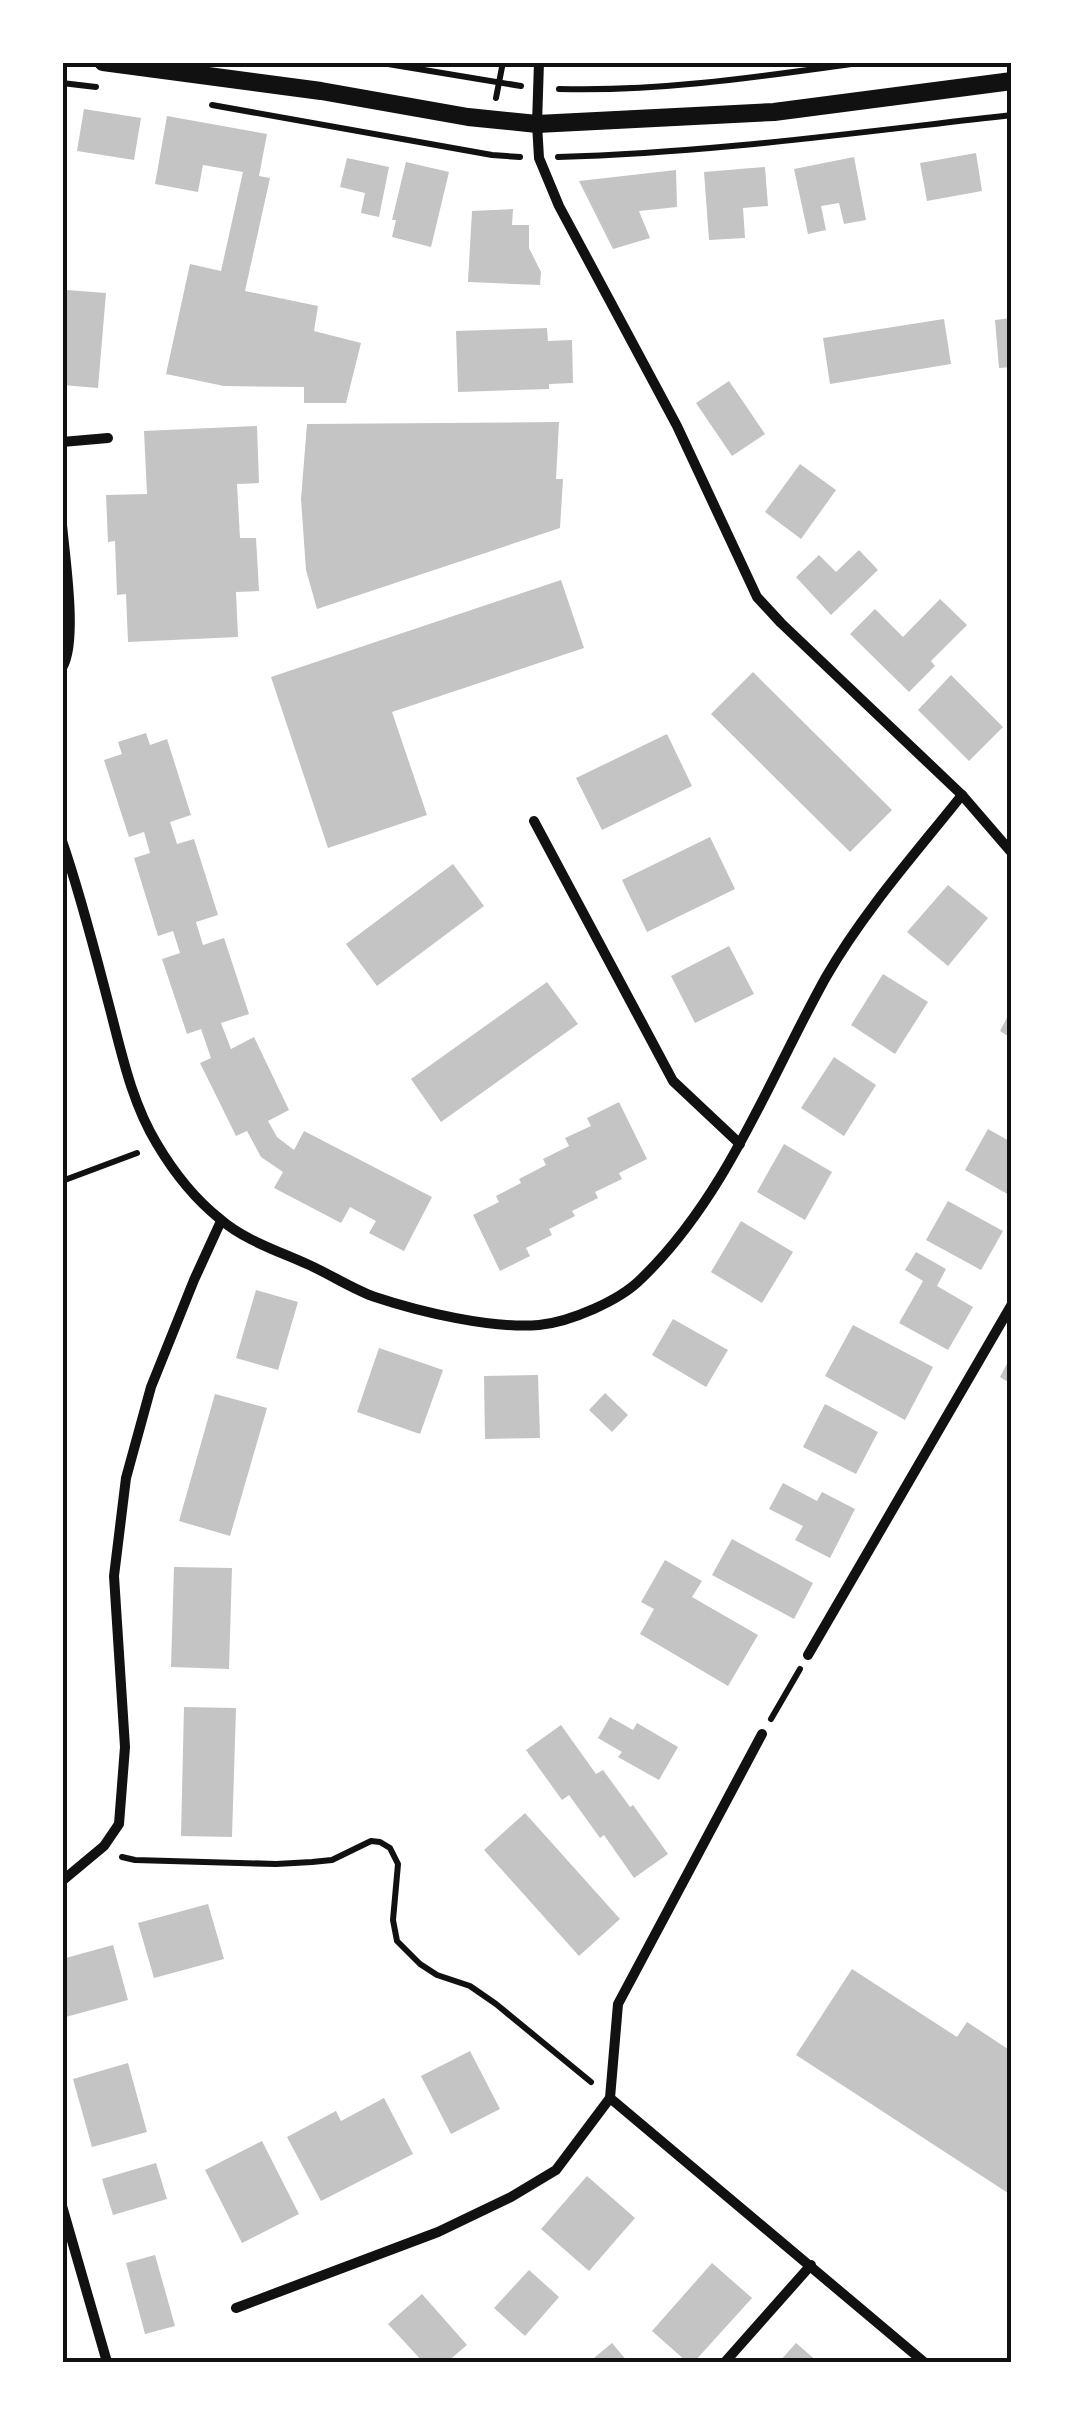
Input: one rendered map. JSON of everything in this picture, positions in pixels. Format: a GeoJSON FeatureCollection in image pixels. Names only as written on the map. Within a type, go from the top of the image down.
{"type":"FeatureCollection","features":[{"type":"Feature","properties":{"kind":"street"},"geometry":{"type":"LineString","coordinates":[[103,62],[536,124],[774,112],[1012,81]]}},
{"type":"Feature","properties":{"kind":"street"},"geometry":{"type":"LineString","coordinates":[[540,62],[536,124],[540,158],[558,206],[677,426],[757,598],[962,795],[1012,853]]}},
{"type":"Feature","properties":{"kind":"street"},"geometry":{"type":"LineString","coordinates":[[62,442],[108,438]]}},
{"type":"Feature","properties":{"kind":"street"},"geometry":{"type":"LineString","coordinates":[[62,526],[70,642],[62,668]]}},
{"type":"Feature","properties":{"kind":"street"},"geometry":{"type":"LineString","coordinates":[[62,841],[78,886],[128,1080],[156,1142],[184,1183],[221,1220],[256,1241],[372,1296],[446,1315],[540,1325],[610,1301],[638,1283],[679,1236],[740,1144],[848,939],[962,795]]}},
{"type":"Feature","properties":{"kind":"street"},"geometry":{"type":"LineString","coordinates":[[534,821],[673,1080],[740,1144]]}},
{"type":"Feature","properties":{"kind":"street"},"geometry":{"type":"LineString","coordinates":[[62,1881],[104,1846],[119,1824],[125,1747],[114,1576],[126,1478],[151,1387],[221,1220]]}},
{"type":"Feature","properties":{"kind":"street"},"geometry":{"type":"LineString","coordinates":[[808,1655],[1012,1304]]}},
{"type":"Feature","properties":{"kind":"street"},"geometry":{"type":"LineString","coordinates":[[236,2308],[438,2232],[556,2170],[610,2098],[618,2004],[762,1734]]}},
{"type":"Feature","properties":{"kind":"street"},"geometry":{"type":"LineString","coordinates":[[610,2098],[924,2362]]}},
{"type":"Feature","properties":{"kind":"street"},"geometry":{"type":"LineString","coordinates":[[62,2206],[107,2362]]}},
{"type":"Feature","properties":{"kind":"street"},"geometry":{"type":"LineString","coordinates":[[725,2362],[811,2265]]}},
{"type":"Feature","properties":{"kind":"path"},"geometry":{"type":"LineString","coordinates":[[376,62],[538,89],[600,90],[697,83],[866,62]]}},
{"type":"Feature","properties":{"kind":"path"},"geometry":{"type":"LineString","coordinates":[[492,119],[503,62]]}},
{"type":"Feature","properties":{"kind":"path"},"geometry":{"type":"LineString","coordinates":[[62,1181],[136,1154],[156,1142]]}},
{"type":"Feature","properties":{"kind":"path"},"geometry":{"type":"LineString","coordinates":[[762,1734],[808,1655]]}},
{"type":"Feature","properties":{"kind":"path"},"geometry":{"type":"LineString","coordinates":[[104,1846],[120,1857],[135,1860],[276,1864],[332,1860],[358,1845],[380,1842],[390,1848],[398,1864],[393,1920],[397,1941],[420,1964],[470,1986],[496,2004],[610,2098]]}},
{"type":"Feature","properties":{"kind":"building"},"geometry":{"type":"Polygon","coordinates":[[[84,109],[141,118],[134,160],[77,151],[84,109]]]}},
{"type":"Feature","properties":{"kind":"building"},"geometry":{"type":"Polygon","coordinates":[[[167,116],[267,134],[259,176],[270,178],[245,291],[318,306],[314,331],[361,343],[346,403],[304,403],[304,387],[224,386],[166,374],[190,264],[221,271],[243,172],[203,165],[198,192],[155,184],[167,116]]]}},
{"type":"Feature","properties":{"kind":"building"},"geometry":{"type":"Polygon","coordinates":[[[976,153],[982,191],[927,201],[920,163],[976,153]]]}},
{"type":"Feature","properties":{"kind":"building"},"geometry":{"type":"Polygon","coordinates":[[[854,157],[866,220],[844,224],[839,203],[821,206],[826,230],[808,234],[794,169],[854,157]]]}},
{"type":"Feature","properties":{"kind":"building"},"geometry":{"type":"Polygon","coordinates":[[[347,158],[389,167],[379,217],[361,213],[365,193],[340,187],[347,158]]]}},
{"type":"Feature","properties":{"kind":"building"},"geometry":{"type":"Polygon","coordinates":[[[406,162],[449,172],[431,247],[392,237],[396,220],[392,220],[406,162]]]}},
{"type":"Feature","properties":{"kind":"building"},"geometry":{"type":"Polygon","coordinates":[[[765,167],[768,206],[743,208],[745,238],[709,240],[704,172],[765,167]]]}},
{"type":"Feature","properties":{"kind":"building"},"geometry":{"type":"Polygon","coordinates":[[[676,170],[677,207],[639,211],[650,238],[613,249],[579,181],[676,170]]]}},
{"type":"Feature","properties":{"kind":"building"},"geometry":{"type":"Polygon","coordinates":[[[513,209],[512,225],[529,225],[529,248],[541,272],[540,285],[468,282],[472,211],[513,209]]]}},
{"type":"Feature","properties":{"kind":"building"},"geometry":{"type":"Polygon","coordinates":[[[67,290],[106,293],[98,388],[62,385],[67,290]]]}},
{"type":"Feature","properties":{"kind":"building"},"geometry":{"type":"Polygon","coordinates":[[[1011,318],[1011,367],[999,368],[995,320],[1011,318]]]}},
{"type":"Feature","properties":{"kind":"building"},"geometry":{"type":"Polygon","coordinates":[[[944,319],[951,364],[830,384],[823,338],[944,319]]]}},
{"type":"Feature","properties":{"kind":"building"},"geometry":{"type":"Polygon","coordinates":[[[547,328],[548,341],[572,340],[573,383],[549,384],[549,389],[458,392],[456,331],[547,328]]]}},
{"type":"Feature","properties":{"kind":"building"},"geometry":{"type":"Polygon","coordinates":[[[729,381],[765,434],[732,456],[696,403],[729,381]]]}},
{"type":"Feature","properties":{"kind":"building"},"geometry":{"type":"Polygon","coordinates":[[[559,422],[556,479],[563,479],[560,528],[317,609],[306,570],[301,499],[307,424],[559,422]]]}},
{"type":"Feature","properties":{"kind":"building"},"geometry":{"type":"Polygon","coordinates":[[[257,426],[259,483],[237,484],[240,538],[256,538],[259,591],[236,592],[238,637],[128,642],[126,594],[117,595],[115,541],[108,542],[106,495],[147,494],[144,431],[257,426]]]}},
{"type":"Feature","properties":{"kind":"building"},"geometry":{"type":"Polygon","coordinates":[[[800,464],[836,490],[801,539],[765,512],[800,464]]]}},
{"type":"Feature","properties":{"kind":"building"},"geometry":{"type":"Polygon","coordinates":[[[859,550],[878,570],[831,615],[796,577],[819,555],[836,572],[859,550]]]}},
{"type":"Feature","properties":{"kind":"building"},"geometry":{"type":"Polygon","coordinates":[[[561,580],[584,648],[392,712],[427,815],[328,848],[271,677],[561,580]]]}},
{"type":"Feature","properties":{"kind":"building"},"geometry":{"type":"Polygon","coordinates":[[[940,599],[967,625],[931,661],[935,666],[909,692],[850,634],[875,609],[903,637],[940,599]]]}},
{"type":"Feature","properties":{"kind":"building"},"geometry":{"type":"Polygon","coordinates":[[[753,672],[892,810],[850,852],[711,714],[753,672]]]}},
{"type":"Feature","properties":{"kind":"building"},"geometry":{"type":"Polygon","coordinates":[[[951,675],[1003,727],[969,761],[918,710],[951,675]]]}},
{"type":"Feature","properties":{"kind":"building"},"geometry":{"type":"Polygon","coordinates":[[[146,733],[150,745],[167,739],[191,815],[170,822],[177,844],[194,839],[218,915],[196,922],[203,945],[224,938],[249,1014],[221,1023],[231,1049],[254,1037],[289,1110],[268,1121],[277,1137],[294,1150],[304,1131],[432,1197],[404,1251],[369,1233],[376,1221],[350,1207],[341,1223],[274,1188],[283,1172],[261,1157],[247,1131],[236,1136],[200,1063],[211,1058],[201,1029],[187,1034],[162,959],[180,953],[173,931],[158,936],[134,858],[150,853],[144,832],[129,837],[104,760],[122,754],[118,742],[146,733]]]}},
{"type":"Feature","properties":{"kind":"building"},"geometry":{"type":"Polygon","coordinates":[[[667,734],[692,786],[602,830],[576,778],[667,734]]]}},
{"type":"Feature","properties":{"kind":"building"},"geometry":{"type":"Polygon","coordinates":[[[710,837],[735,889],[647,932],[622,880],[710,837]]]}},
{"type":"Feature","properties":{"kind":"building"},"geometry":{"type":"Polygon","coordinates":[[[453,864],[484,906],[377,986],[346,944],[453,864]]]}},
{"type":"Feature","properties":{"kind":"building"},"geometry":{"type":"Polygon","coordinates":[[[948,885],[988,918],[948,966],[907,932],[948,885]]]}},
{"type":"Feature","properties":{"kind":"building"},"geometry":{"type":"Polygon","coordinates":[[[729,946],[754,994],[695,1023],[671,976],[729,946]]]}},
{"type":"Feature","properties":{"kind":"building"},"geometry":{"type":"Polygon","coordinates":[[[883,974],[928,1002],[895,1054],[851,1025],[883,974]]]}},
{"type":"Feature","properties":{"kind":"building"},"geometry":{"type":"Polygon","coordinates":[[[547,982],[578,1024],[441,1122],[411,1079],[547,982]]]}},
{"type":"Feature","properties":{"kind":"building"},"geometry":{"type":"Polygon","coordinates":[[[1011,1010],[1011,1038],[1000,1031],[1011,1010]]]}},
{"type":"Feature","properties":{"kind":"building"},"geometry":{"type":"Polygon","coordinates":[[[834,1057],[876,1085],[844,1136],[801,1108],[834,1057]]]}},
{"type":"Feature","properties":{"kind":"building"},"geometry":{"type":"Polygon","coordinates":[[[619,1102],[647,1159],[619,1173],[622,1179],[595,1192],[598,1198],[549,1229],[552,1235],[526,1248],[530,1256],[500,1271],[473,1215],[499,1202],[496,1196],[546,1165],[543,1159],[569,1146],[565,1138],[591,1126],[587,1118],[619,1102]]]}},
{"type":"Feature","properties":{"kind":"building"},"geometry":{"type":"Polygon","coordinates":[[[988,1129],[1011,1142],[1011,1196],[965,1170],[988,1129]]]}},
{"type":"Feature","properties":{"kind":"building"},"geometry":{"type":"Polygon","coordinates":[[[784,1144],[832,1172],[805,1220],[757,1192],[784,1144]]]}},
{"type":"Feature","properties":{"kind":"building"},"geometry":{"type":"Polygon","coordinates":[[[948,1201],[1003,1231],[981,1270],[926,1240],[948,1201]]]}},
{"type":"Feature","properties":{"kind":"building"},"geometry":{"type":"Polygon","coordinates":[[[741,1221],[793,1252],[762,1303],[711,1272],[741,1221]]]}},
{"type":"Feature","properties":{"kind":"building"},"geometry":{"type":"Polygon","coordinates":[[[916,1252],[946,1269],[937,1286],[973,1307],[948,1350],[899,1323],[923,1281],[905,1270],[916,1252]]]}},
{"type":"Feature","properties":{"kind":"building"},"geometry":{"type":"Polygon","coordinates":[[[256,1290],[298,1302],[278,1370],[236,1358],[256,1290]]]}},
{"type":"Feature","properties":{"kind":"building"},"geometry":{"type":"Polygon","coordinates":[[[673,1319],[728,1350],[706,1387],[652,1355],[673,1319]]]}},
{"type":"Feature","properties":{"kind":"building"},"geometry":{"type":"Polygon","coordinates":[[[853,1325],[933,1367],[905,1420],[825,1376],[853,1325]]]}},
{"type":"Feature","properties":{"kind":"building"},"geometry":{"type":"Polygon","coordinates":[[[379,1348],[443,1370],[420,1434],[357,1412],[379,1348]]]}},
{"type":"Feature","properties":{"kind":"building"},"geometry":{"type":"Polygon","coordinates":[[[1011,1356],[1011,1384],[1000,1377],[1011,1356]]]}},
{"type":"Feature","properties":{"kind":"building"},"geometry":{"type":"Polygon","coordinates":[[[538,1375],[540,1438],[485,1439],[484,1376],[538,1375]]]}},
{"type":"Feature","properties":{"kind":"building"},"geometry":{"type":"Polygon","coordinates":[[[605,1393],[628,1415],[612,1432],[589,1410],[605,1393]]]}},
{"type":"Feature","properties":{"kind":"building"},"geometry":{"type":"Polygon","coordinates":[[[215,1394],[267,1408],[230,1536],[179,1521],[215,1394]]]}},
{"type":"Feature","properties":{"kind":"building"},"geometry":{"type":"Polygon","coordinates":[[[825,1404],[878,1432],[856,1474],[803,1447],[825,1404]]]}},
{"type":"Feature","properties":{"kind":"building"},"geometry":{"type":"Polygon","coordinates":[[[783,1483],[817,1501],[822,1492],[855,1509],[830,1558],[795,1540],[803,1526],[769,1509],[783,1483]]]}},
{"type":"Feature","properties":{"kind":"building"},"geometry":{"type":"Polygon","coordinates":[[[732,1539],[813,1583],[794,1619],[712,1575],[732,1539]]]}},
{"type":"Feature","properties":{"kind":"building"},"geometry":{"type":"Polygon","coordinates":[[[665,1560],[702,1581],[692,1597],[758,1635],[728,1686],[640,1634],[654,1609],[641,1602],[665,1560]]]}},
{"type":"Feature","properties":{"kind":"building"},"geometry":{"type":"Polygon","coordinates":[[[174,1567],[232,1568],[229,1669],[171,1667],[174,1567]]]}},
{"type":"Feature","properties":{"kind":"building"},"geometry":{"type":"Polygon","coordinates":[[[184,1707],[236,1708],[232,1837],[181,1836],[184,1707]]]}},
{"type":"Feature","properties":{"kind":"building"},"geometry":{"type":"Polygon","coordinates":[[[610,1717],[633,1730],[637,1723],[678,1747],[659,1780],[618,1757],[622,1752],[598,1738],[610,1717]]]}},
{"type":"Feature","properties":{"kind":"building"},"geometry":{"type":"Polygon","coordinates":[[[561,1725],[596,1774],[603,1770],[630,1807],[633,1805],[668,1854],[634,1878],[604,1835],[600,1838],[569,1795],[562,1800],[526,1750],[561,1725]]]}},
{"type":"Feature","properties":{"kind":"building"},"geometry":{"type":"Polygon","coordinates":[[[525,1813],[620,1919],[579,1956],[484,1850],[525,1813]]]}},
{"type":"Feature","properties":{"kind":"building"},"geometry":{"type":"Polygon","coordinates":[[[208,1904],[224,1959],[154,1978],[138,1923],[208,1904]]]}},
{"type":"Feature","properties":{"kind":"building"},"geometry":{"type":"Polygon","coordinates":[[[113,1945],[128,2000],[62,2018],[62,1959],[113,1945]]]}},
{"type":"Feature","properties":{"kind":"building"},"geometry":{"type":"Polygon","coordinates":[[[852,1969],[957,2037],[967,2022],[1011,2051],[1011,2195],[796,2055],[852,1969]]]}},
{"type":"Feature","properties":{"kind":"building"},"geometry":{"type":"Polygon","coordinates":[[[470,2051],[500,2109],[451,2134],[421,2076],[470,2051]]]}},
{"type":"Feature","properties":{"kind":"building"},"geometry":{"type":"Polygon","coordinates":[[[128,2063],[147,2132],[92,2147],[73,2079],[128,2063]]]}},
{"type":"Feature","properties":{"kind":"building"},"geometry":{"type":"Polygon","coordinates":[[[384,2098],[413,2154],[321,2201],[287,2137],[336,2111],[341,2121],[384,2098]]]}},
{"type":"Feature","properties":{"kind":"building"},"geometry":{"type":"Polygon","coordinates":[[[262,2141],[299,2214],[242,2243],[205,2170],[262,2141]]]}},
{"type":"Feature","properties":{"kind":"building"},"geometry":{"type":"Polygon","coordinates":[[[156,2163],[167,2199],[113,2215],[102,2179],[156,2163]]]}},
{"type":"Feature","properties":{"kind":"building"},"geometry":{"type":"Polygon","coordinates":[[[587,2176],[635,2218],[589,2271],[541,2229],[587,2176]]]}},
{"type":"Feature","properties":{"kind":"building"},"geometry":{"type":"Polygon","coordinates":[[[155,2255],[175,2326],[145,2334],[126,2263],[155,2255]]]}},
{"type":"Feature","properties":{"kind":"building"},"geometry":{"type":"Polygon","coordinates":[[[712,2263],[752,2298],[694,2362],[687,2362],[652,2331],[712,2263]]]}},
{"type":"Feature","properties":{"kind":"building"},"geometry":{"type":"Polygon","coordinates":[[[529,2270],[559,2297],[525,2336],[494,2308],[529,2270]]]}},
{"type":"Feature","properties":{"kind":"building"},"geometry":{"type":"Polygon","coordinates":[[[422,2294],[467,2345],[447,2362],[423,2362],[388,2324],[422,2294]]]}},
{"type":"Feature","properties":{"kind":"building"},"geometry":{"type":"Polygon","coordinates":[[[612,2343],[628,2362],[589,2362],[612,2343]]]}},
{"type":"Feature","properties":{"kind":"building"},"geometry":{"type":"Polygon","coordinates":[[[796,2343],[818,2362],[779,2362],[796,2343]]]}}]}
